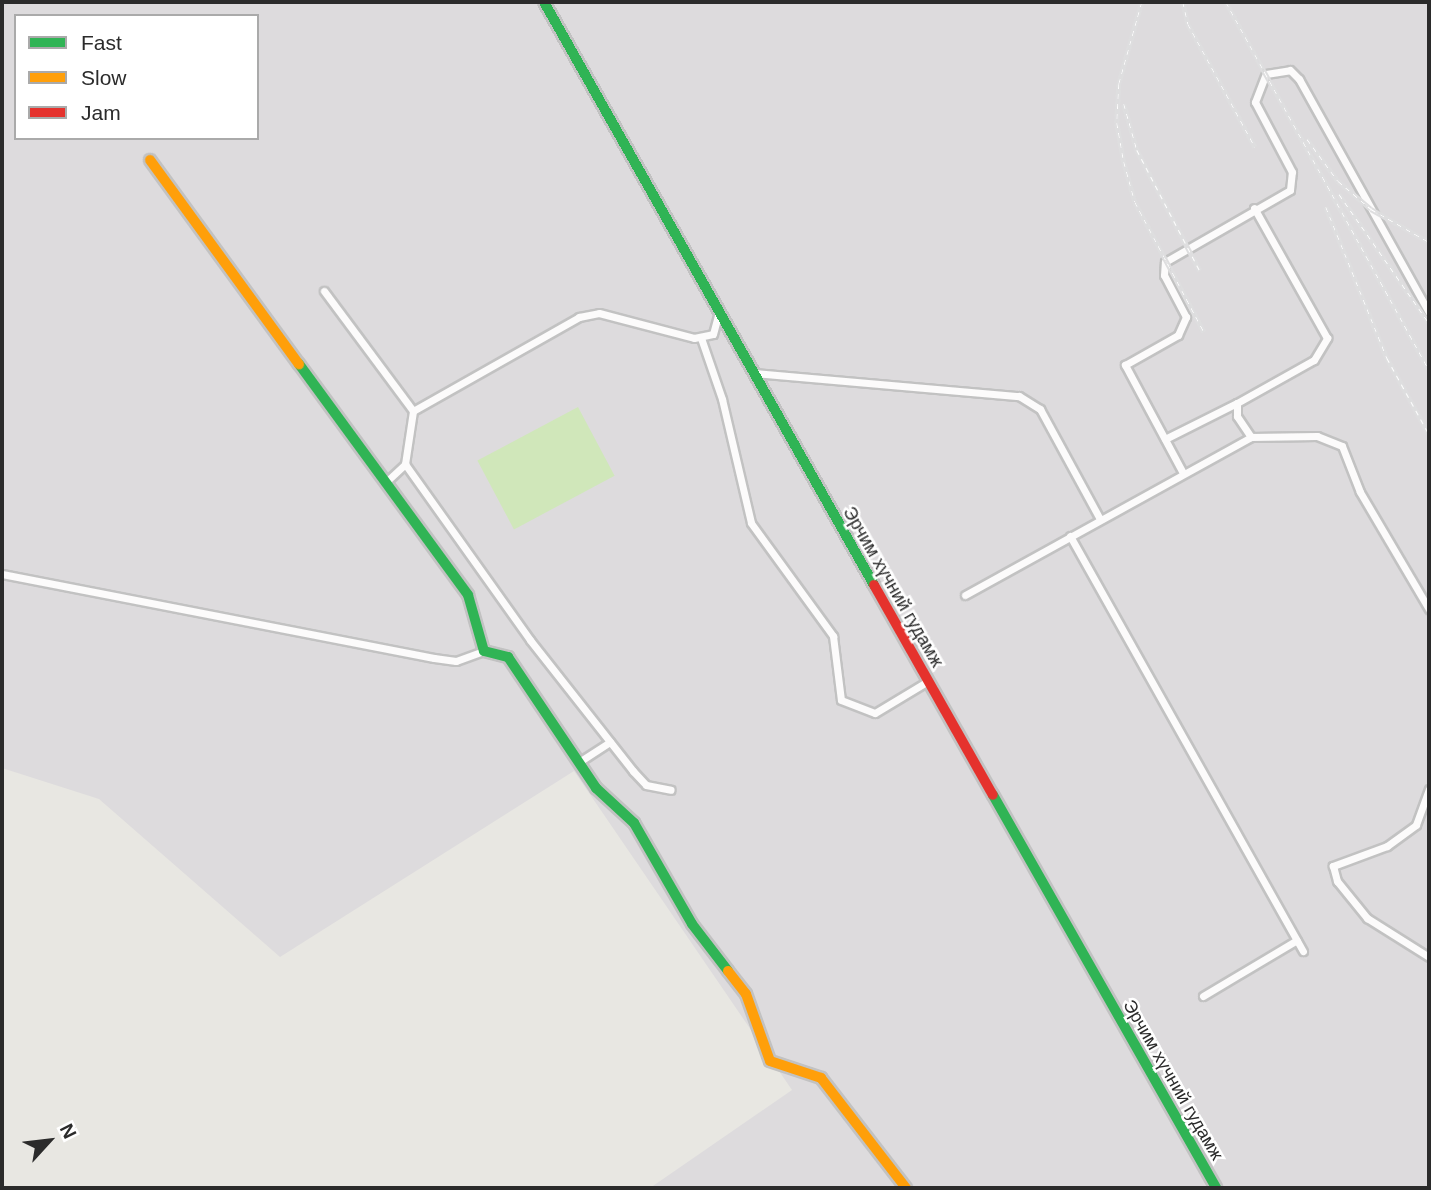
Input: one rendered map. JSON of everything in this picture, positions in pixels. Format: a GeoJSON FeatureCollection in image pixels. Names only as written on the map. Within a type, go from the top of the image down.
{"type":"FeatureCollection","features":[{"type":"Feature","properties":{"kind":"main road","name":"Эрчим хүчний гудамж"},"geometry":{"type":"LineString","coordinates":[[544,2],[1216,1188]]}},
{"type":"Feature","properties":{"kind":"main road"},"geometry":{"type":"LineString","coordinates":[[149,160],[468,595],[484,651],[508,657],[601,794],[634,823],[692,924],[746,994],[771,1060],[821,1078],[906,1188]]}},
{"type":"Feature","properties":{"kind":"street"},"geometry":{"type":"LineString","coordinates":[[1183,472],[1125,365],[1178,335],[1186,317],[1164,275],[1165,262],[1254,208],[1290,190],[1293,172],[1255,102],[1261,79],[1290,70],[1429,313]]}},
{"type":"Feature","properties":{"kind":"street"},"geometry":{"type":"LineString","coordinates":[[1165,439],[1314,360],[1326,346],[1327,338],[1254,208]]}},
{"type":"Feature","properties":{"kind":"street"},"geometry":{"type":"LineString","coordinates":[[324,291],[413,411],[405,464],[387,481]]}},
{"type":"Feature","properties":{"kind":"street"},"geometry":{"type":"LineString","coordinates":[[413,411],[579,317],[598,313],[701,338],[716,331],[719,312]]}},
{"type":"Feature","properties":{"kind":"street"},"geometry":{"type":"LineString","coordinates":[[701,338],[722,399],[751,523],[833,636],[841,700],[875,713],[928,681]]}},
{"type":"Feature","properties":{"kind":"street"},"geometry":{"type":"LineString","coordinates":[[754,373],[1019,396],[1040,409],[1100,519]]}},
{"type":"Feature","properties":{"kind":"street"},"geometry":{"type":"LineString","coordinates":[[1237,403],[1237,416],[1251,437]]}},
{"type":"Feature","properties":{"kind":"street"},"geometry":{"type":"LineString","coordinates":[[965,594],[1251,437],[1317,436],[1342,446],[1360,492],[1429,609]]}},
{"type":"Feature","properties":{"kind":"street"},"geometry":{"type":"LineString","coordinates":[[405,464],[610,742],[646,785],[671,790]]}},
{"type":"Feature","properties":{"kind":"street"},"geometry":{"type":"LineString","coordinates":[[1070,536],[1303,951]]}},
{"type":"Feature","properties":{"kind":"street"},"geometry":{"type":"LineString","coordinates":[[2,574],[433,658],[456,661],[484,651]]}},
{"type":"Feature","properties":{"kind":"street"},"geometry":{"type":"LineString","coordinates":[[579,762],[610,742]]}},
{"type":"Feature","properties":{"kind":"street"},"geometry":{"type":"LineString","coordinates":[[1429,789],[1416,825],[1387,845],[1333,866],[1337,881],[1367,918],[1429,957]]}},
{"type":"Feature","properties":{"kind":"street"},"geometry":{"type":"LineString","coordinates":[[1203,996],[1297,940]]}},
{"type":"Feature","properties":{"kind":"shaded area"},"geometry":{"type":"Polygon","coordinates":[[[2,2],[1429,2],[1429,1188],[650,1188],[792,1090],[574,771],[280,957],[99,799],[2,768],[2,2]]]}},
{"type":"Feature","properties":{"kind":"green space"},"geometry":{"type":"Polygon","coordinates":[[[578,407],[615,476],[514,529],[477,461],[578,407]]]}},
{"type":"Feature","properties":{"kind":"railway"},"geometry":{"type":"LineString","coordinates":[[1142,2],[1119,84],[1117,123],[1124,162],[1135,202],[1204,332]]}},
{"type":"Feature","properties":{"kind":"railway"},"geometry":{"type":"LineString","coordinates":[[1183,2],[1188,24],[1255,147]]}},
{"type":"Feature","properties":{"kind":"railway"},"geometry":{"type":"LineString","coordinates":[[1226,2],[1429,369]]}},
{"type":"Feature","properties":{"kind":"railway"},"geometry":{"type":"LineString","coordinates":[[1124,104],[1137,150],[1200,271]]}},
{"type":"Feature","properties":{"kind":"railway"},"geometry":{"type":"LineString","coordinates":[[1307,139],[1338,181],[1371,209],[1429,242]]}},
{"type":"Feature","properties":{"kind":"railway"},"geometry":{"type":"LineString","coordinates":[[1339,194],[1429,323]]}},
{"type":"Feature","properties":{"kind":"railway"},"geometry":{"type":"LineString","coordinates":[[1326,207],[1387,358],[1429,434]]}},
{"type":"Feature","properties":{"kind":"traffic: fast"},"geometry":{"type":"LineString","coordinates":[[544,2],[874,585]]}},
{"type":"Feature","properties":{"kind":"traffic: fast"},"geometry":{"type":"LineString","coordinates":[[299,364],[468,595],[484,651],[508,657],[596,788],[634,823],[692,924],[728,971]]}},
{"type":"Feature","properties":{"kind":"traffic: fast"},"geometry":{"type":"LineString","coordinates":[[993,795],[1216,1188]]}},
{"type":"Feature","properties":{"kind":"traffic: slow"},"geometry":{"type":"LineString","coordinates":[[150,160],[299,364]]}},
{"type":"Feature","properties":{"kind":"traffic: slow"},"geometry":{"type":"LineString","coordinates":[[728,971],[746,994],[770,1061],[821,1078],[906,1188]]}},
{"type":"Feature","properties":{"kind":"traffic: jam"},"geometry":{"type":"LineString","coordinates":[[874,585],[993,795]]}}]}
